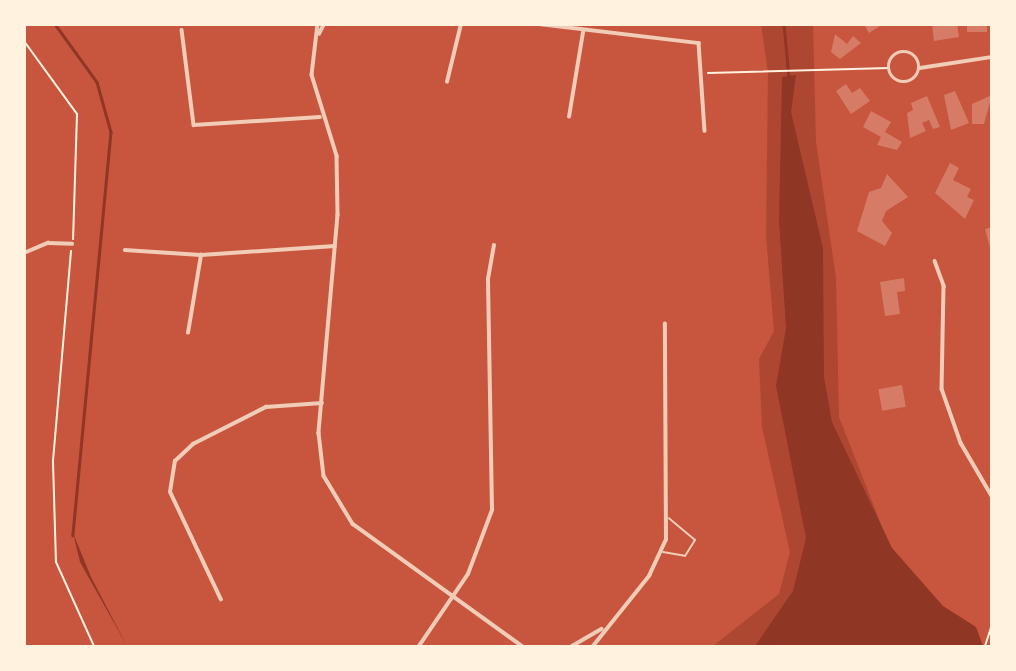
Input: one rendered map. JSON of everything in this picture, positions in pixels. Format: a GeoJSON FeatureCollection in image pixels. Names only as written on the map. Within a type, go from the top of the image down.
{"type":"FeatureCollection","features":[{"type":"Feature","properties":{"kind":"street"},"geometry":{"type":"LineString","coordinates":[[318,24],[312,75],[320,117],[337,156],[335,246],[320,457],[339,507],[522,646]]}},
{"type":"Feature","properties":{"kind":"street"},"geometry":{"type":"LineString","coordinates":[[317,36],[324,24]]}},
{"type":"Feature","properties":{"kind":"street"},"geometry":{"type":"LineString","coordinates":[[447,82],[461,24]]}},
{"type":"Feature","properties":{"kind":"street"},"geometry":{"type":"LineString","coordinates":[[539,24],[583,32],[699,43],[705,131]]}},
{"type":"Feature","properties":{"kind":"street"},"geometry":{"type":"LineString","coordinates":[[182,30],[194,125],[320,117]]}},
{"type":"Feature","properties":{"kind":"street"},"geometry":{"type":"LineString","coordinates":[[569,117],[583,32]]}},
{"type":"Feature","properties":{"kind":"street"},"geometry":{"type":"LineString","coordinates":[[920,68],[914,54],[905,51],[895,54],[889,68],[906,82],[920,68],[992,57]]}},
{"type":"Feature","properties":{"kind":"street"},"geometry":{"type":"LineString","coordinates":[[24,254],[48,243],[72,244]]}},
{"type":"Feature","properties":{"kind":"street"},"geometry":{"type":"LineString","coordinates":[[125,250],[201,255],[335,246]]}},
{"type":"Feature","properties":{"kind":"street"},"geometry":{"type":"LineString","coordinates":[[419,646],[479,555],[492,510],[488,279],[494,246]]}},
{"type":"Feature","properties":{"kind":"street"},"geometry":{"type":"LineString","coordinates":[[188,333],[201,255]]}},
{"type":"Feature","properties":{"kind":"street"},"geometry":{"type":"LineString","coordinates":[[935,261],[944,286],[945,399],[992,496]]}},
{"type":"Feature","properties":{"kind":"street"},"geometry":{"type":"LineString","coordinates":[[572,646],[603,628],[630,602],[662,551],[669,518],[665,324]]}},
{"type":"Feature","properties":{"kind":"street"},"geometry":{"type":"LineString","coordinates":[[221,600],[170,492],[175,461],[193,444],[266,407],[323,403]]}},
{"type":"Feature","properties":{"kind":"street"},"geometry":{"type":"LineString","coordinates":[[593,646],[603,628]]}},
{"type":"Feature","properties":{"kind":"lane"},"geometry":{"type":"LineString","coordinates":[[662,551],[685,555],[695,540],[669,518]]}},
{"type":"Feature","properties":{"kind":"path"},"geometry":{"type":"LineString","coordinates":[[24,41],[77,114],[72,244],[53,462],[56,562],[94,646]]}},
{"type":"Feature","properties":{"kind":"path"},"geometry":{"type":"LineString","coordinates":[[701,74],[806,68],[889,68]]}},
{"type":"Feature","properties":{"kind":"path"},"geometry":{"type":"LineString","coordinates":[[985,646],[992,625]]}},
{"type":"Feature","properties":{"kind":"shaded area"},"geometry":{"type":"Polygon","coordinates":[[[761,25],[813,25],[816,142],[836,278],[839,417],[906,588],[960,646],[713,646],[779,594],[790,552],[762,427],[759,359],[774,331],[766,236],[768,72],[761,25]]]}},
{"type":"Feature","properties":{"kind":"shaded area"},"geometry":{"type":"Polygon","coordinates":[[[796,75],[791,112],[823,248],[824,377],[832,422],[892,548],[943,606],[976,627],[983,646],[755,646],[793,591],[806,538],[776,386],[786,328],[779,221],[782,77],[796,75]]]}},
{"type":"Feature","properties":{"kind":"shaded area"},"geometry":{"type":"Polygon","coordinates":[[[73,533],[91,577],[127,646],[80,562],[73,533]]]}},
{"type":"Feature","properties":{"kind":"building"},"geometry":{"type":"Polygon","coordinates":[[[864,24],[883,24],[869,33],[864,24]]]}},
{"type":"Feature","properties":{"kind":"building"},"geometry":{"type":"Polygon","coordinates":[[[932,24],[957,24],[959,37],[934,41],[932,24]]]}},
{"type":"Feature","properties":{"kind":"building"},"geometry":{"type":"Polygon","coordinates":[[[967,24],[987,24],[987,32],[967,32],[967,24]]]}},
{"type":"Feature","properties":{"kind":"building"},"geometry":{"type":"Polygon","coordinates":[[[835,34],[847,44],[853,36],[861,43],[840,59],[831,52],[835,34]]]}},
{"type":"Feature","properties":{"kind":"building"},"geometry":{"type":"Polygon","coordinates":[[[846,84],[852,93],[860,88],[870,101],[851,114],[836,91],[846,84]]]}},
{"type":"Feature","properties":{"kind":"building"},"geometry":{"type":"Polygon","coordinates":[[[955,91],[969,123],[951,130],[944,95],[955,91]]]}},
{"type":"Feature","properties":{"kind":"building"},"geometry":{"type":"Polygon","coordinates":[[[992,95],[984,124],[972,124],[972,104],[992,95]]]}},
{"type":"Feature","properties":{"kind":"building"},"geometry":{"type":"Polygon","coordinates":[[[927,96],[940,127],[933,129],[929,120],[922,123],[926,131],[910,138],[907,113],[913,110],[911,103],[927,96]]]}},
{"type":"Feature","properties":{"kind":"building"},"geometry":{"type":"Polygon","coordinates":[[[871,111],[891,122],[885,132],[902,142],[897,150],[877,145],[881,137],[863,127],[871,111]]]}},
{"type":"Feature","properties":{"kind":"building"},"geometry":{"type":"Polygon","coordinates":[[[950,163],[959,168],[953,180],[971,189],[967,197],[974,200],[965,219],[935,193],[950,163]]]}},
{"type":"Feature","properties":{"kind":"building"},"geometry":{"type":"Polygon","coordinates":[[[887,174],[908,197],[886,211],[882,221],[892,233],[885,246],[857,231],[869,192],[881,188],[887,174]]]}},
{"type":"Feature","properties":{"kind":"building"},"geometry":{"type":"Polygon","coordinates":[[[992,227],[992,251],[991,251],[985,229],[992,227]]]}},
{"type":"Feature","properties":{"kind":"building"},"geometry":{"type":"Polygon","coordinates":[[[904,278],[905,291],[897,292],[900,314],[885,316],[880,282],[904,278]]]}},
{"type":"Feature","properties":{"kind":"building"},"geometry":{"type":"Polygon","coordinates":[[[902,385],[906,407],[882,411],[878,389],[902,385]]]}},
{"type":"Feature","properties":{"kind":"waterway"},"geometry":{"type":"LineString","coordinates":[[55,24],[97,82],[111,132],[73,535]]}},
{"type":"Feature","properties":{"kind":"waterway"},"geometry":{"type":"LineString","coordinates":[[784,24],[789,77]]}}]}
